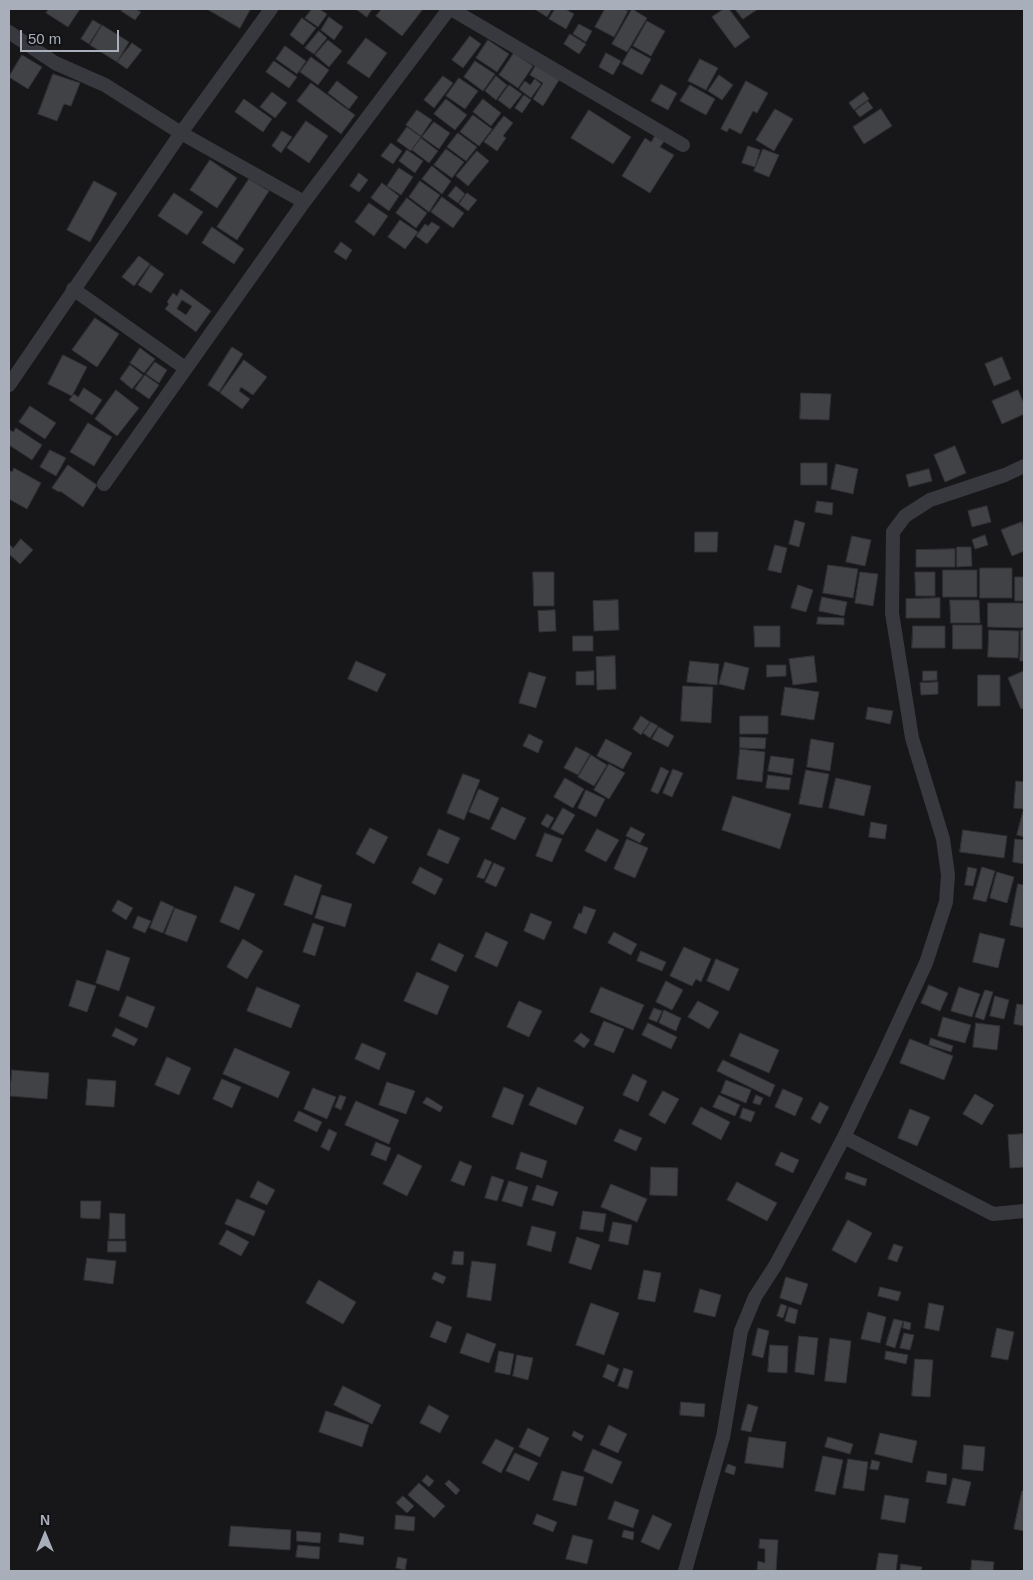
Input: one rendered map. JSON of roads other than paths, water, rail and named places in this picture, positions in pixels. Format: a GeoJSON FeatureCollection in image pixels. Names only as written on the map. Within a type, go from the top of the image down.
{"type":"FeatureCollection","features":[{"type":"Feature","properties":{"kind":"street"},"geometry":{"type":"LineString","coordinates":[[9,385],[181,133],[271,9]]}},
{"type":"Feature","properties":{"kind":"street"},"geometry":{"type":"LineString","coordinates":[[104,484],[304,202],[450,9],[683,145]]}},
{"type":"Feature","properties":{"kind":"street"},"geometry":{"type":"LineString","coordinates":[[9,32],[56,63],[106,85],[181,133],[304,202]]}},
{"type":"Feature","properties":{"kind":"street"},"geometry":{"type":"LineString","coordinates":[[73,289],[185,368]]}},
{"type":"Feature","properties":{"kind":"street"},"geometry":{"type":"LineString","coordinates":[[685,1571],[722,1437],[741,1331],[755,1297],[774,1266],[844,1137],[926,964],[946,902],[948,875],[943,839],[912,738],[893,622],[892,566],[894,532],[905,516],[930,500],[1005,475],[1024,466]]}},
{"type":"Feature","properties":{"kind":"street"},"geometry":{"type":"LineString","coordinates":[[844,1137],[993,1214],[1024,1210]]}}]}
